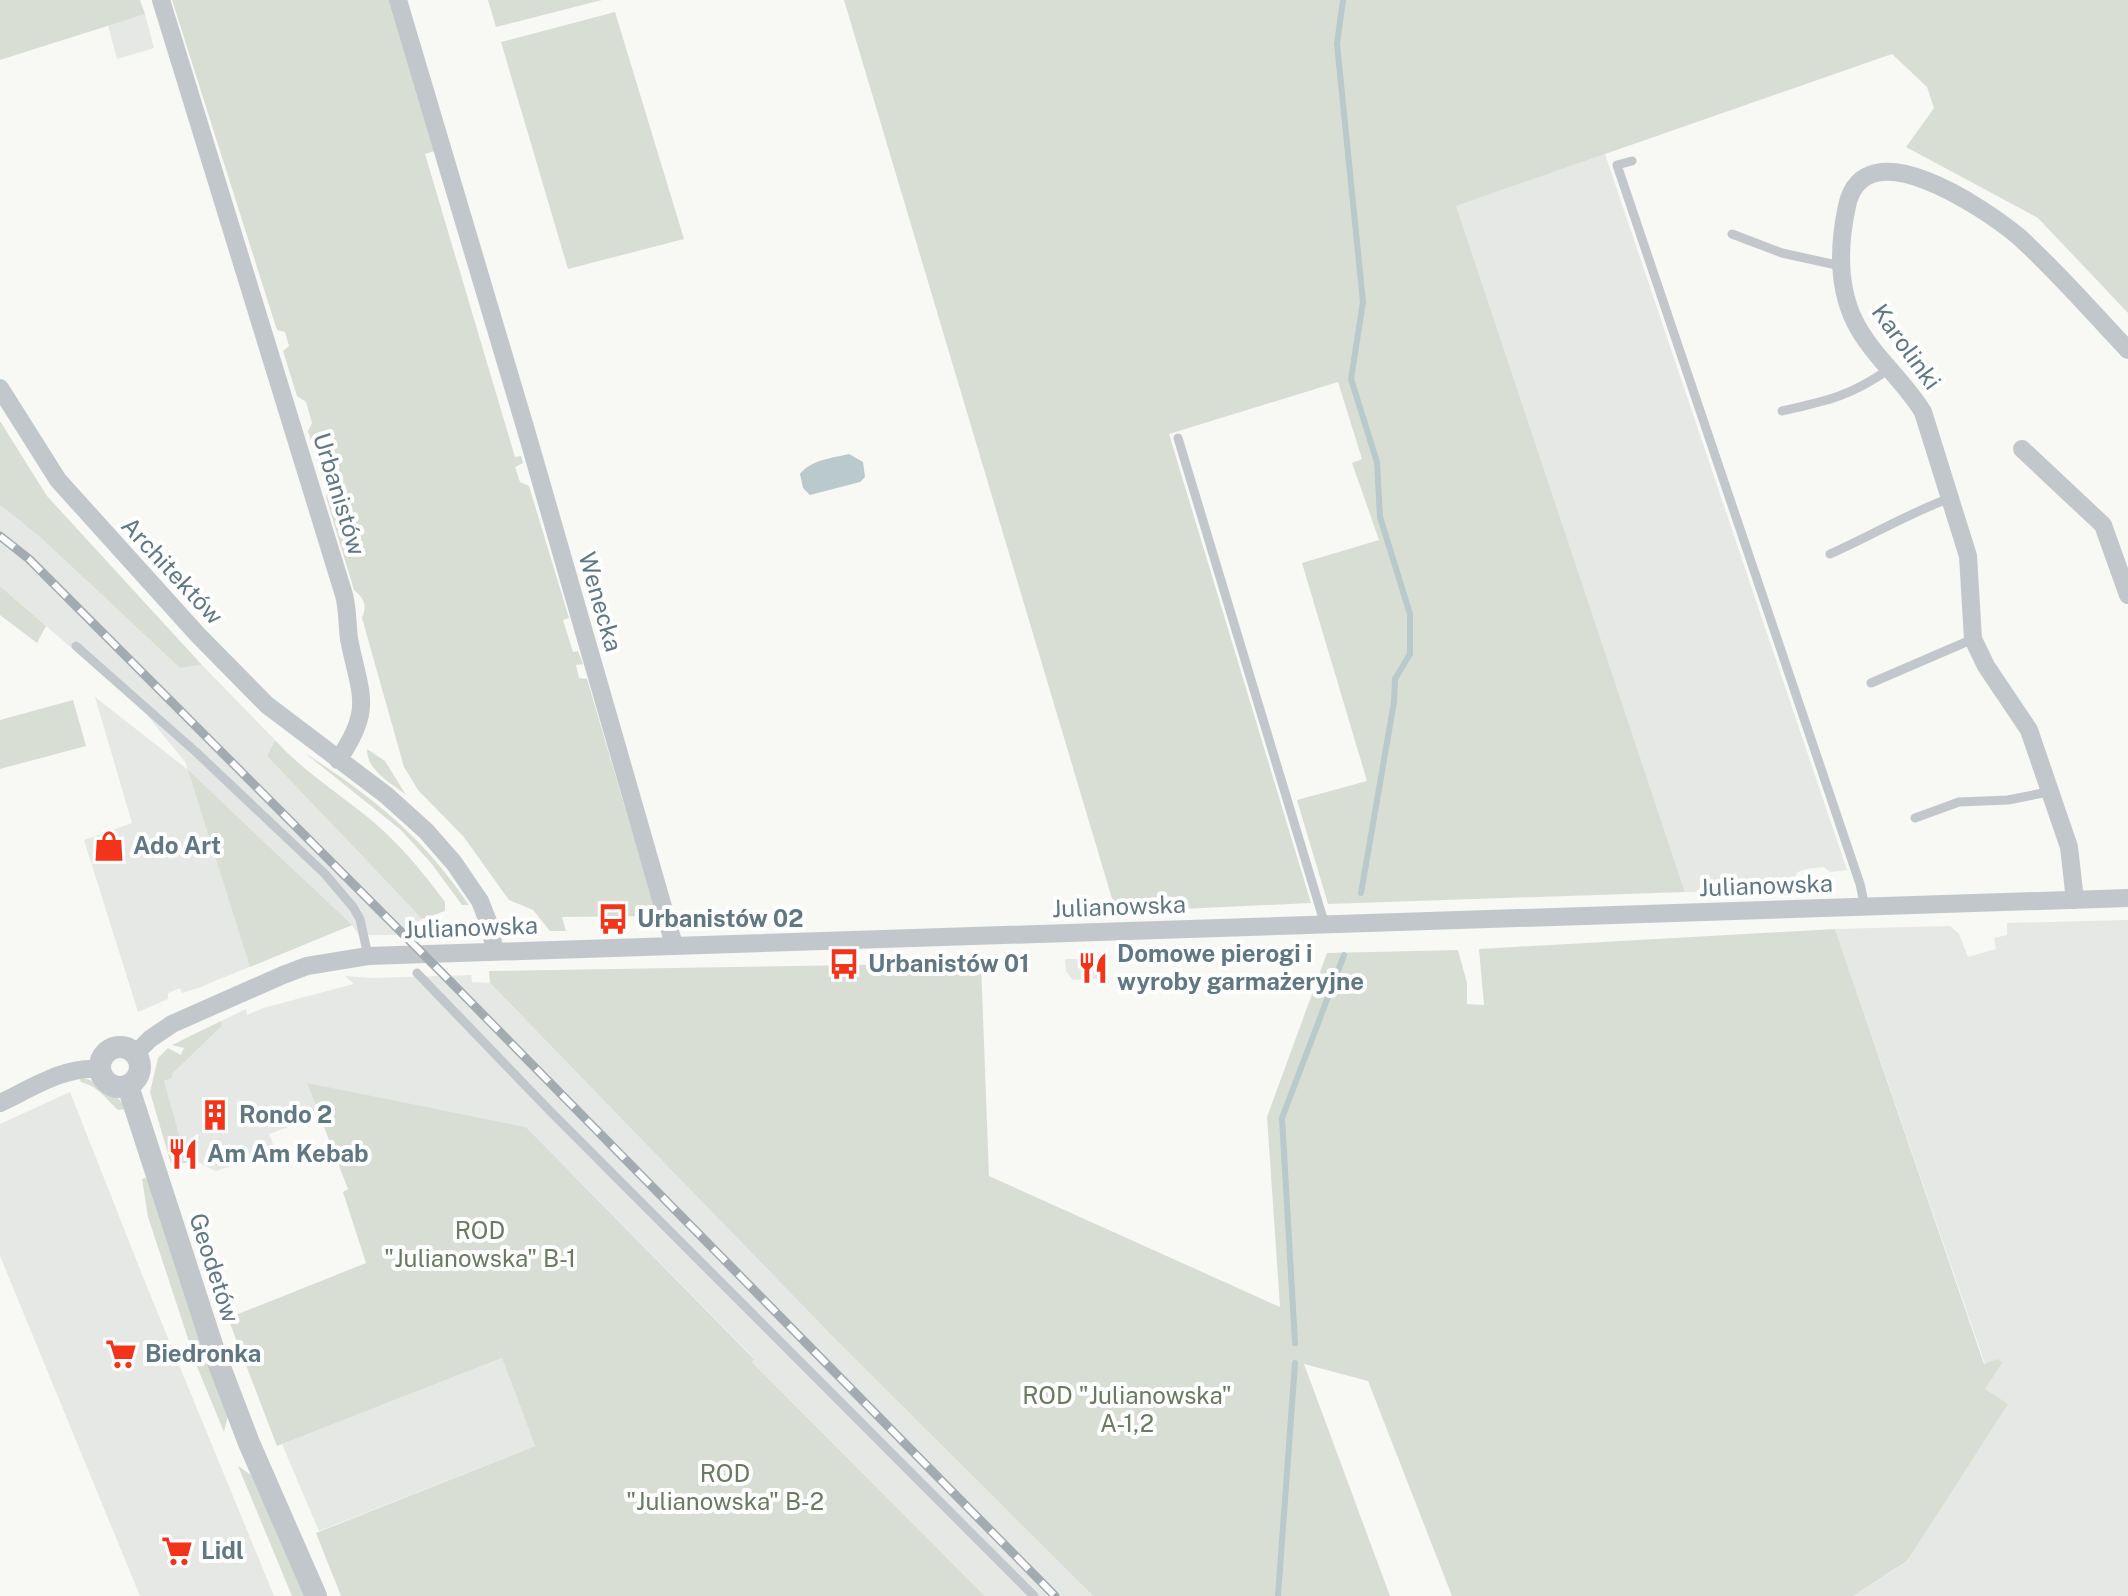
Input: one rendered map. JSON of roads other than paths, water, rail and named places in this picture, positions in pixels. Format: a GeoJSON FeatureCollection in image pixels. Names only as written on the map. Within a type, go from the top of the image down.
{"type":"FeatureCollection","features":[{"type":"Feature","properties":{"kind":"street","name":"Urbanistów"},"geometry":{"type":"LineString","coordinates":[[161,0],[344,595],[348,634],[359,677],[362,713],[360,723],[338,760]]}},
{"type":"Feature","properties":{"kind":"street","name":"Wenecka"},"geometry":{"type":"LineString","coordinates":[[398,0],[674,945]]}},
{"type":"Feature","properties":{"kind":"street","name":"Karolinki"},"geometry":{"type":"LineString","coordinates":[[2075,900],[2069,847],[2029,730],[1986,666],[1973,639],[1968,556],[1923,412],[1914,396],[1854,320],[1841,266],[1843,227],[1848,201],[1856,185],[1865,175],[1892,171],[1912,175],[1968,201],[2017,236],[2128,350]]}},
{"type":"Feature","properties":{"kind":"street","name":"Architektów"},"geometry":{"type":"LineString","coordinates":[[0,388],[49,467],[108,538],[267,705],[338,760]]}},
{"type":"Feature","properties":{"kind":"street"},"geometry":{"type":"LineString","coordinates":[[2022,449],[2103,525],[2125,575],[2128,595]]}},
{"type":"Feature","properties":{"kind":"street"},"geometry":{"type":"LineString","coordinates":[[338,760],[406,811],[454,863],[484,909],[494,950]]}},
{"type":"Feature","properties":{"kind":"street","name":"Julianowska"},"geometry":{"type":"LineString","coordinates":[[135,1054],[161,1030],[283,975],[307,966],[368,956],[2128,898]]}},
{"type":"Feature","properties":{"kind":"street"},"geometry":{"type":"LineString","coordinates":[[124,1048],[135,1054],[139,1072],[133,1083],[122,1087],[109,1084],[100,1069],[103,1058],[112,1049],[124,1048]]}},
{"type":"Feature","properties":{"kind":"street"},"geometry":{"type":"LineString","coordinates":[[0,1103],[67,1072],[84,1068],[100,1069]]}},
{"type":"Feature","properties":{"kind":"street","name":"Geodetów"},"geometry":{"type":"LineString","coordinates":[[128,1086],[215,1354],[249,1443],[316,1596]]}},
{"type":"Feature","properties":{"kind":"lane"},"geometry":{"type":"LineString","coordinates":[[1632,161],[1617,165],[1855,869],[1865,907]]}},
{"type":"Feature","properties":{"kind":"lane"},"geometry":{"type":"LineString","coordinates":[[1732,234],[1782,253],[1841,266]]}},
{"type":"Feature","properties":{"kind":"lane"},"geometry":{"type":"LineString","coordinates":[[1782,411],[1834,400],[1865,386],[1890,369]]}},
{"type":"Feature","properties":{"kind":"lane"},"geometry":{"type":"LineString","coordinates":[[1178,438],[1325,925]]}},
{"type":"Feature","properties":{"kind":"lane"},"geometry":{"type":"LineString","coordinates":[[1830,554],[1860,541],[1893,521],[1951,498]]}},
{"type":"Feature","properties":{"kind":"lane"},"geometry":{"type":"LineString","coordinates":[[1871,683],[1973,639]]}},
{"type":"Feature","properties":{"kind":"lane"},"geometry":{"type":"LineString","coordinates":[[76,646],[196,752],[325,874],[360,919],[368,956]]}},
{"type":"Feature","properties":{"kind":"lane"},"geometry":{"type":"LineString","coordinates":[[1915,818],[1959,802],[2008,800],[2048,792]]}},
{"type":"Feature","properties":{"kind":"lane"},"geometry":{"type":"LineString","coordinates":[[417,973],[550,1111],[1034,1596]]}},
{"type":"Feature","properties":{"kind":"waterway"},"geometry":{"type":"LineString","coordinates":[[1343,0],[1337,44],[1363,302],[1351,379],[1377,462],[1380,517],[1410,614],[1410,654],[1395,679],[1394,702],[1361,893]]}},
{"type":"Feature","properties":{"kind":"waterway"},"geometry":{"type":"LineString","coordinates":[[1295,1343],[1282,1118],[1344,955]]}},
{"type":"Feature","properties":{"kind":"waterway"},"geometry":{"type":"LineString","coordinates":[[1278,1596],[1295,1363]]}},
{"type":"Feature","properties":{"kind":"railway"},"geometry":{"type":"LineString","coordinates":[[0,536],[29,559],[443,974],[1055,1596]]}},
{"type":"Feature","properties":{"kind":"place","name":"Ado Art"},"geometry":{"type":"Point","coordinates":[109,846]}},
{"type":"Feature","properties":{"kind":"place","name":"Urbanistów 02"},"geometry":{"type":"Point","coordinates":[613,919]}},
{"type":"Feature","properties":{"kind":"place","name":"Urbanistów 01"},"geometry":{"type":"Point","coordinates":[844,964]}},
{"type":"Feature","properties":{"kind":"place","name":"Domowe pierogi i wyroby garmażeryjne"},"geometry":{"type":"Point","coordinates":[1093,968]}},
{"type":"Feature","properties":{"kind":"place","name":"Rondo 2"},"geometry":{"type":"Point","coordinates":[215,1115]}},
{"type":"Feature","properties":{"kind":"place","name":"Am Am Kebab"},"geometry":{"type":"Point","coordinates":[183,1154]}},
{"type":"Feature","properties":{"kind":"place","name":"Biedronka"},"geometry":{"type":"Point","coordinates":[121,1354]}},
{"type":"Feature","properties":{"kind":"place","name":"Lidl"},"geometry":{"type":"Point","coordinates":[177,1551]}},
{"type":"Feature","properties":{"kind":"park label","name":"ROD \"Julianowska\" B-1"},"geometry":{"type":"Point","coordinates":[480,1245]}},
{"type":"Feature","properties":{"kind":"park label","name":"ROD \"Julianowska\" A-1,2"},"geometry":{"type":"Point","coordinates":[1127,1410]}},
{"type":"Feature","properties":{"kind":"park label","name":"ROD \"Julianowska\" B-2"},"geometry":{"type":"Point","coordinates":[725,1488]}}]}
